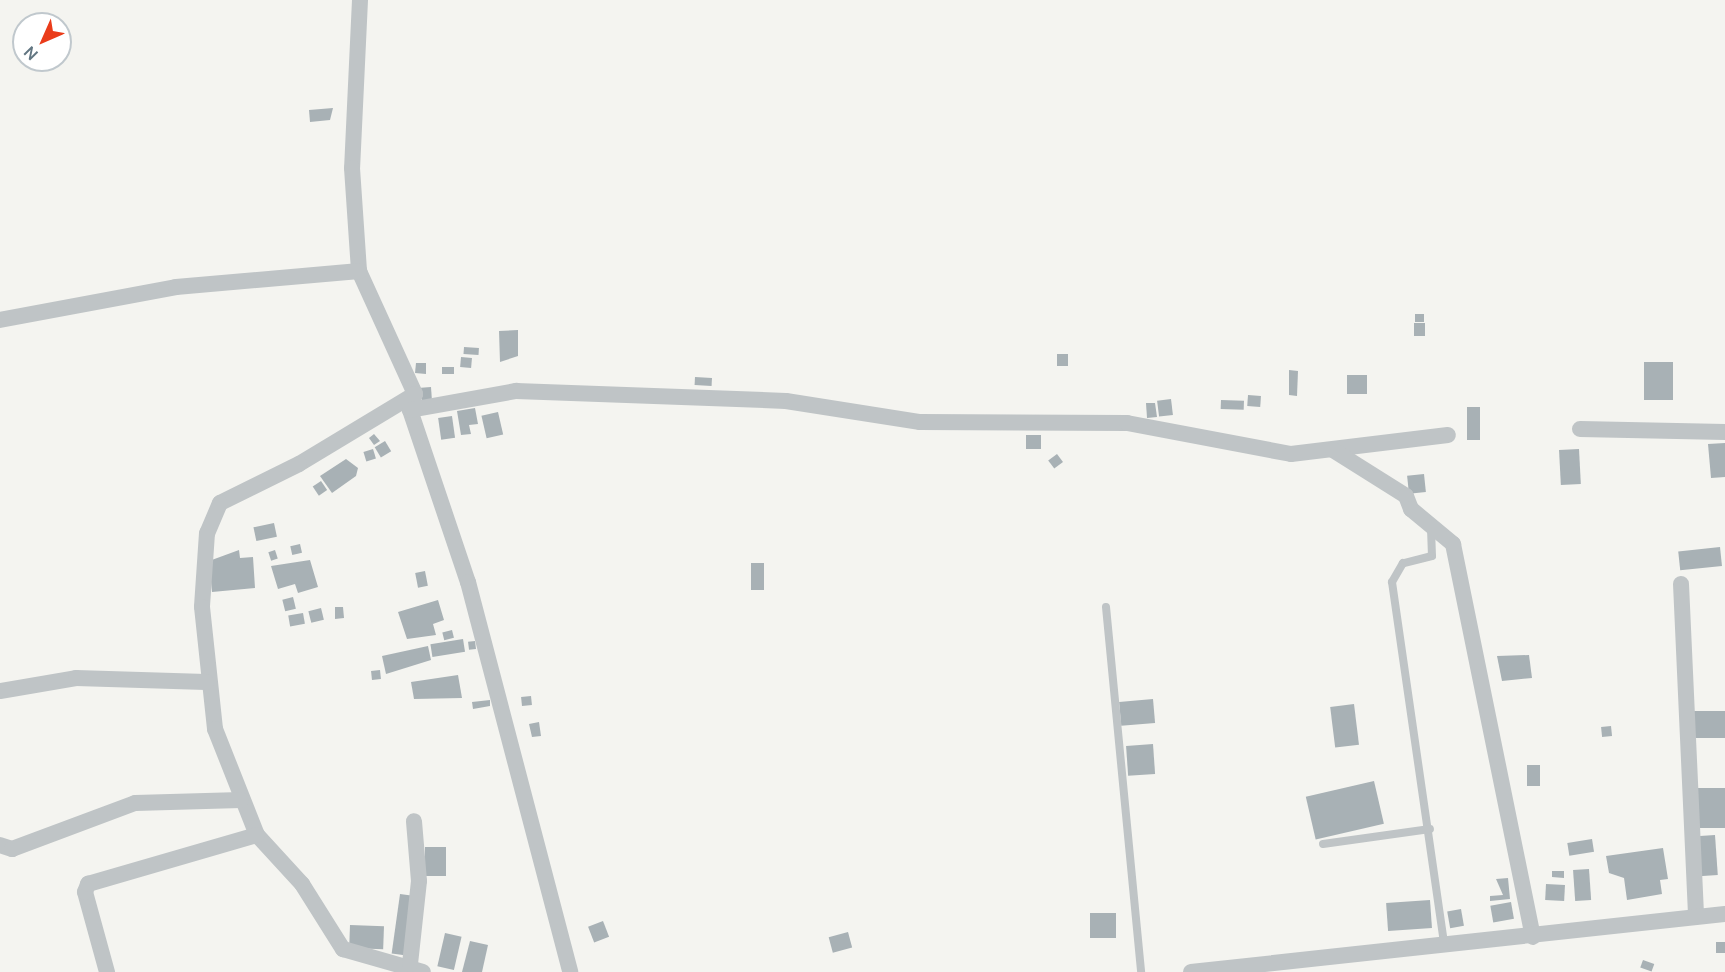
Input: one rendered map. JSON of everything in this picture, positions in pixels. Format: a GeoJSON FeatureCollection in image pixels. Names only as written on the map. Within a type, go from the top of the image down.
{"type":"FeatureCollection","features":[{"type":"Feature","properties":{"kind":"street"},"geometry":{"type":"LineString","coordinates":[[360,0],[352,168],[359,271],[416,394],[410,410],[481,626],[570,972]]}},
{"type":"Feature","properties":{"kind":"street"},"geometry":{"type":"LineString","coordinates":[[0,320],[176,287],[359,271]]}},
{"type":"Feature","properties":{"kind":"street"},"geometry":{"type":"LineString","coordinates":[[410,410],[516,391],[786,401],[920,422],[1127,423],[1270,453],[1333,450],[1448,435]]}},
{"type":"Feature","properties":{"kind":"street"},"geometry":{"type":"LineString","coordinates":[[414,820],[419,881],[417,968],[343,949],[302,884],[257,835],[222,756],[206,682],[202,607],[207,533],[220,503],[299,464],[416,394]]}},
{"type":"Feature","properties":{"kind":"street"},"geometry":{"type":"LineString","coordinates":[[1580,429],[1725,432]]}},
{"type":"Feature","properties":{"kind":"street"},"geometry":{"type":"LineString","coordinates":[[1333,450],[1406,496],[1431,527],[1454,544],[1459,560],[1488,731],[1533,938]]}},
{"type":"Feature","properties":{"kind":"street"},"geometry":{"type":"LineString","coordinates":[[1681,584],[1696,917]]}},
{"type":"Feature","properties":{"kind":"street"},"geometry":{"type":"LineString","coordinates":[[0,691],[76,678],[206,682]]}},
{"type":"Feature","properties":{"kind":"street"},"geometry":{"type":"LineString","coordinates":[[0,845],[12,849],[135,803],[241,800]]}},
{"type":"Feature","properties":{"kind":"street"},"geometry":{"type":"LineString","coordinates":[[107,972],[85,892],[88,884],[257,835]]}},
{"type":"Feature","properties":{"kind":"street"},"geometry":{"type":"LineString","coordinates":[[1191,972],[1445,948],[1725,914]]}},
{"type":"Feature","properties":{"kind":"lane"},"geometry":{"type":"LineString","coordinates":[[1431,527],[1432,556],[1403,563],[1392,582],[1430,829],[1445,948]]}},
{"type":"Feature","properties":{"kind":"lane"},"geometry":{"type":"LineString","coordinates":[[1106,607],[1140,972]]}},
{"type":"Feature","properties":{"kind":"lane"},"geometry":{"type":"LineString","coordinates":[[1323,844],[1430,829]]}},
{"type":"Feature","properties":{"kind":"building"},"geometry":{"type":"Polygon","coordinates":[[[333,108],[330,120],[310,122],[309,110],[333,108]]]}},
{"type":"Feature","properties":{"kind":"building"},"geometry":{"type":"Polygon","coordinates":[[[1415,314],[1424,314],[1424,322],[1415,322],[1415,314]]]}},
{"type":"Feature","properties":{"kind":"building"},"geometry":{"type":"Polygon","coordinates":[[[1414,323],[1425,323],[1425,336],[1414,336],[1414,323]]]}},
{"type":"Feature","properties":{"kind":"building"},"geometry":{"type":"Polygon","coordinates":[[[518,330],[518,356],[500,362],[499,331],[518,330]]]}},
{"type":"Feature","properties":{"kind":"building"},"geometry":{"type":"Polygon","coordinates":[[[464,347],[479,348],[478,355],[464,354],[464,347]]]}},
{"type":"Feature","properties":{"kind":"building"},"geometry":{"type":"Polygon","coordinates":[[[1057,354],[1068,354],[1068,366],[1057,366],[1057,354]]]}},
{"type":"Feature","properties":{"kind":"building"},"geometry":{"type":"Polygon","coordinates":[[[461,357],[472,358],[471,368],[460,367],[461,357]]]}},
{"type":"Feature","properties":{"kind":"building"},"geometry":{"type":"Polygon","coordinates":[[[1644,362],[1673,362],[1673,400],[1644,400],[1644,362]]]}},
{"type":"Feature","properties":{"kind":"building"},"geometry":{"type":"Polygon","coordinates":[[[416,363],[426,363],[426,374],[415,373],[416,363]]]}},
{"type":"Feature","properties":{"kind":"building"},"geometry":{"type":"Polygon","coordinates":[[[442,367],[454,367],[454,374],[442,374],[442,367]]]}},
{"type":"Feature","properties":{"kind":"building"},"geometry":{"type":"Polygon","coordinates":[[[1289,370],[1298,371],[1297,396],[1289,395],[1289,370]]]}},
{"type":"Feature","properties":{"kind":"building"},"geometry":{"type":"Polygon","coordinates":[[[1347,375],[1367,375],[1367,394],[1347,394],[1347,375]]]}},
{"type":"Feature","properties":{"kind":"building"},"geometry":{"type":"Polygon","coordinates":[[[695,377],[712,378],[712,386],[695,385],[695,377]]]}},
{"type":"Feature","properties":{"kind":"building"},"geometry":{"type":"Polygon","coordinates":[[[431,387],[432,400],[422,401],[421,388],[431,387]]]}},
{"type":"Feature","properties":{"kind":"building"},"geometry":{"type":"Polygon","coordinates":[[[1248,395],[1261,396],[1260,407],[1247,406],[1248,395]]]}},
{"type":"Feature","properties":{"kind":"building"},"geometry":{"type":"Polygon","coordinates":[[[1171,399],[1173,415],[1159,417],[1157,401],[1171,399]]]}},
{"type":"Feature","properties":{"kind":"building"},"geometry":{"type":"Polygon","coordinates":[[[1221,400],[1244,401],[1244,410],[1221,409],[1221,400]]]}},
{"type":"Feature","properties":{"kind":"building"},"geometry":{"type":"Polygon","coordinates":[[[1146,403],[1155,403],[1157,417],[1147,418],[1146,403]]]}},
{"type":"Feature","properties":{"kind":"building"},"geometry":{"type":"Polygon","coordinates":[[[1467,407],[1480,407],[1480,440],[1467,440],[1467,407]]]}},
{"type":"Feature","properties":{"kind":"building"},"geometry":{"type":"Polygon","coordinates":[[[475,408],[478,424],[469,425],[471,434],[461,435],[457,411],[475,408]]]}},
{"type":"Feature","properties":{"kind":"building"},"geometry":{"type":"Polygon","coordinates":[[[498,412],[503,434],[487,438],[481,416],[498,412]]]}},
{"type":"Feature","properties":{"kind":"building"},"geometry":{"type":"Polygon","coordinates":[[[452,416],[455,438],[441,440],[438,418],[452,416]]]}},
{"type":"Feature","properties":{"kind":"building"},"geometry":{"type":"Polygon","coordinates":[[[374,434],[380,441],[374,445],[369,438],[374,434]]]}},
{"type":"Feature","properties":{"kind":"building"},"geometry":{"type":"Polygon","coordinates":[[[1026,435],[1041,435],[1041,449],[1026,449],[1026,435]]]}},
{"type":"Feature","properties":{"kind":"building"},"geometry":{"type":"Polygon","coordinates":[[[385,441],[391,451],[381,457],[375,447],[385,441]]]}},
{"type":"Feature","properties":{"kind":"building"},"geometry":{"type":"Polygon","coordinates":[[[1725,443],[1725,477],[1711,478],[1708,444],[1725,443]]]}},
{"type":"Feature","properties":{"kind":"building"},"geometry":{"type":"Polygon","coordinates":[[[373,449],[376,459],[366,461],[363,452],[373,449]]]}},
{"type":"Feature","properties":{"kind":"building"},"geometry":{"type":"Polygon","coordinates":[[[1579,449],[1581,484],[1561,485],[1559,450],[1579,449]]]}},
{"type":"Feature","properties":{"kind":"building"},"geometry":{"type":"Polygon","coordinates":[[[1057,454],[1063,462],[1054,469],[1048,461],[1057,454]]]}},
{"type":"Feature","properties":{"kind":"building"},"geometry":{"type":"Polygon","coordinates":[[[346,459],[358,468],[356,476],[332,493],[320,476],[346,459]]]}},
{"type":"Feature","properties":{"kind":"building"},"geometry":{"type":"Polygon","coordinates":[[[1424,474],[1426,492],[1409,494],[1407,476],[1424,474]]]}},
{"type":"Feature","properties":{"kind":"building"},"geometry":{"type":"Polygon","coordinates":[[[321,481],[327,490],[319,496],[313,487],[321,481]]]}},
{"type":"Feature","properties":{"kind":"building"},"geometry":{"type":"Polygon","coordinates":[[[274,523],[277,537],[256,541],[253,527],[274,523]]]}},
{"type":"Feature","properties":{"kind":"building"},"geometry":{"type":"Polygon","coordinates":[[[300,544],[302,553],[292,555],[290,546],[300,544]]]}},
{"type":"Feature","properties":{"kind":"building"},"geometry":{"type":"Polygon","coordinates":[[[1720,547],[1722,566],[1680,570],[1678,551],[1720,547]]]}},
{"type":"Feature","properties":{"kind":"building"},"geometry":{"type":"Polygon","coordinates":[[[239,550],[240,558],[253,557],[255,588],[212,592],[209,561],[239,550]]]}},
{"type":"Feature","properties":{"kind":"building"},"geometry":{"type":"Polygon","coordinates":[[[275,550],[278,559],[271,561],[268,552],[275,550]]]}},
{"type":"Feature","properties":{"kind":"building"},"geometry":{"type":"Polygon","coordinates":[[[310,560],[318,587],[298,593],[295,584],[278,589],[271,566],[310,560]]]}},
{"type":"Feature","properties":{"kind":"building"},"geometry":{"type":"Polygon","coordinates":[[[751,563],[764,563],[764,590],[751,590],[751,563]]]}},
{"type":"Feature","properties":{"kind":"building"},"geometry":{"type":"Polygon","coordinates":[[[425,571],[428,586],[418,588],[415,573],[425,571]]]}},
{"type":"Feature","properties":{"kind":"building"},"geometry":{"type":"Polygon","coordinates":[[[293,597],[296,609],[285,611],[282,600],[293,597]]]}},
{"type":"Feature","properties":{"kind":"building"},"geometry":{"type":"Polygon","coordinates":[[[438,600],[444,620],[433,624],[436,635],[407,639],[398,612],[438,600]]]}},
{"type":"Feature","properties":{"kind":"building"},"geometry":{"type":"Polygon","coordinates":[[[335,607],[343,607],[344,618],[335,619],[335,607]]]}},
{"type":"Feature","properties":{"kind":"building"},"geometry":{"type":"Polygon","coordinates":[[[321,608],[324,620],[311,623],[308,611],[321,608]]]}},
{"type":"Feature","properties":{"kind":"building"},"geometry":{"type":"Polygon","coordinates":[[[303,613],[305,624],[290,626],[288,616],[303,613]]]}},
{"type":"Feature","properties":{"kind":"building"},"geometry":{"type":"Polygon","coordinates":[[[452,630],[454,638],[444,640],[442,632],[452,630]]]}},
{"type":"Feature","properties":{"kind":"building"},"geometry":{"type":"Polygon","coordinates":[[[463,639],[465,652],[432,657],[430,644],[463,639]]]}},
{"type":"Feature","properties":{"kind":"building"},"geometry":{"type":"Polygon","coordinates":[[[475,641],[476,649],[469,650],[468,642],[475,641]]]}},
{"type":"Feature","properties":{"kind":"building"},"geometry":{"type":"Polygon","coordinates":[[[428,646],[431,660],[386,674],[382,656],[428,646]]]}},
{"type":"Feature","properties":{"kind":"building"},"geometry":{"type":"Polygon","coordinates":[[[1529,655],[1532,678],[1502,681],[1497,656],[1529,655]]]}},
{"type":"Feature","properties":{"kind":"building"},"geometry":{"type":"Polygon","coordinates":[[[380,670],[381,679],[372,680],[371,671],[380,670]]]}},
{"type":"Feature","properties":{"kind":"building"},"geometry":{"type":"Polygon","coordinates":[[[458,675],[462,698],[414,699],[411,682],[458,675]]]}},
{"type":"Feature","properties":{"kind":"building"},"geometry":{"type":"Polygon","coordinates":[[[531,696],[532,705],[522,706],[521,697],[531,696]]]}},
{"type":"Feature","properties":{"kind":"building"},"geometry":{"type":"Polygon","coordinates":[[[1153,699],[1155,723],[1121,726],[1119,702],[1153,699]]]}},
{"type":"Feature","properties":{"kind":"building"},"geometry":{"type":"Polygon","coordinates":[[[490,700],[490,706],[473,709],[472,702],[490,700]]]}},
{"type":"Feature","properties":{"kind":"building"},"geometry":{"type":"Polygon","coordinates":[[[1354,704],[1359,745],[1335,748],[1330,707],[1354,704]]]}},
{"type":"Feature","properties":{"kind":"building"},"geometry":{"type":"Polygon","coordinates":[[[1691,711],[1725,711],[1725,738],[1691,738],[1691,711]]]}},
{"type":"Feature","properties":{"kind":"building"},"geometry":{"type":"Polygon","coordinates":[[[539,722],[541,736],[532,737],[529,724],[539,722]]]}},
{"type":"Feature","properties":{"kind":"building"},"geometry":{"type":"Polygon","coordinates":[[[1611,726],[1612,736],[1602,737],[1601,727],[1611,726]]]}},
{"type":"Feature","properties":{"kind":"building"},"geometry":{"type":"Polygon","coordinates":[[[1153,744],[1155,774],[1128,776],[1126,746],[1153,744]]]}},
{"type":"Feature","properties":{"kind":"building"},"geometry":{"type":"Polygon","coordinates":[[[1527,765],[1540,765],[1540,786],[1527,786],[1527,765]]]}},
{"type":"Feature","properties":{"kind":"building"},"geometry":{"type":"Polygon","coordinates":[[[1374,781],[1384,824],[1316,840],[1306,797],[1374,781]]]}},
{"type":"Feature","properties":{"kind":"building"},"geometry":{"type":"Polygon","coordinates":[[[1697,788],[1725,788],[1725,828],[1697,828],[1697,788]]]}},
{"type":"Feature","properties":{"kind":"building"},"geometry":{"type":"Polygon","coordinates":[[[1715,835],[1718,875],[1699,876],[1696,836],[1715,835]]]}},
{"type":"Feature","properties":{"kind":"building"},"geometry":{"type":"Polygon","coordinates":[[[1592,839],[1594,852],[1569,856],[1567,843],[1592,839]]]}},
{"type":"Feature","properties":{"kind":"building"},"geometry":{"type":"Polygon","coordinates":[[[425,847],[446,847],[446,876],[425,876],[425,847]]]}},
{"type":"Feature","properties":{"kind":"building"},"geometry":{"type":"Polygon","coordinates":[[[1663,848],[1668,879],[1660,880],[1662,894],[1627,900],[1624,878],[1609,873],[1606,856],[1663,848]]]}},
{"type":"Feature","properties":{"kind":"building"},"geometry":{"type":"Polygon","coordinates":[[[1589,869],[1591,900],[1575,901],[1573,870],[1589,869]]]}},
{"type":"Feature","properties":{"kind":"building"},"geometry":{"type":"Polygon","coordinates":[[[1552,871],[1564,871],[1564,878],[1552,877],[1552,871]]]}},
{"type":"Feature","properties":{"kind":"building"},"geometry":{"type":"Polygon","coordinates":[[[1508,878],[1510,899],[1490,901],[1490,896],[1503,895],[1496,879],[1508,878]]]}},
{"type":"Feature","properties":{"kind":"building"},"geometry":{"type":"Polygon","coordinates":[[[1546,884],[1565,885],[1564,901],[1545,900],[1546,884]]]}},
{"type":"Feature","properties":{"kind":"building"},"geometry":{"type":"Polygon","coordinates":[[[400,894],[415,896],[407,956],[392,953],[400,894]]]}},
{"type":"Feature","properties":{"kind":"building"},"geometry":{"type":"Polygon","coordinates":[[[1430,900],[1432,928],[1388,931],[1386,903],[1430,900]]]}},
{"type":"Feature","properties":{"kind":"building"},"geometry":{"type":"Polygon","coordinates":[[[1511,902],[1514,919],[1493,922],[1490,906],[1511,902]]]}},
{"type":"Feature","properties":{"kind":"building"},"geometry":{"type":"Polygon","coordinates":[[[1461,909],[1464,926],[1450,928],[1447,911],[1461,909]]]}},
{"type":"Feature","properties":{"kind":"building"},"geometry":{"type":"Polygon","coordinates":[[[1090,913],[1116,913],[1116,938],[1090,938],[1090,913]]]}},
{"type":"Feature","properties":{"kind":"building"},"geometry":{"type":"Polygon","coordinates":[[[603,921],[609,937],[594,943],[588,927],[603,921]]]}},
{"type":"Feature","properties":{"kind":"building"},"geometry":{"type":"Polygon","coordinates":[[[350,925],[384,926],[383,949],[349,948],[350,925]]]}},
{"type":"Feature","properties":{"kind":"building"},"geometry":{"type":"Polygon","coordinates":[[[848,932],[852,947],[833,953],[829,937],[848,932]]]}},
{"type":"Feature","properties":{"kind":"building"},"geometry":{"type":"Polygon","coordinates":[[[445,933],[462,937],[454,970],[437,966],[445,933]]]}},
{"type":"Feature","properties":{"kind":"building"},"geometry":{"type":"Polygon","coordinates":[[[470,941],[488,945],[482,972],[462,972],[470,941]]]}},
{"type":"Feature","properties":{"kind":"building"},"geometry":{"type":"Polygon","coordinates":[[[1716,942],[1725,942],[1725,953],[1716,953],[1716,942]]]}},
{"type":"Feature","properties":{"kind":"building"},"geometry":{"type":"Polygon","coordinates":[[[1643,960],[1654,964],[1652,972],[1640,968],[1643,960]]]}}]}
